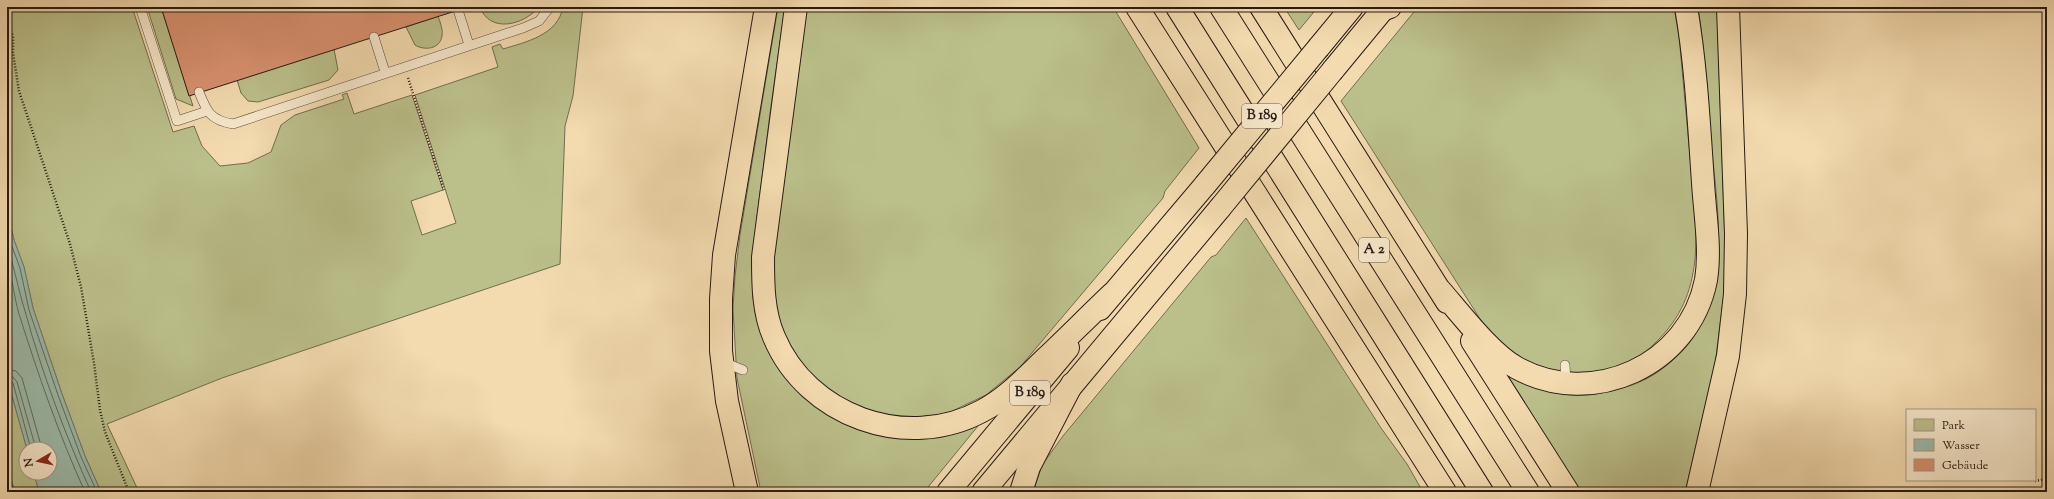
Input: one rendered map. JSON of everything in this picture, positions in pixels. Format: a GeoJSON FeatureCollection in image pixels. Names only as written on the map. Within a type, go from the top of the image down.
{"type":"FeatureCollection","features":[{"type":"Feature","properties":{"kind":"highway"},"geometry":{"type":"LineString","coordinates":[[747,492],[729,414],[722,362],[720,298],[724,255],[766,7]]}},
{"type":"Feature","properties":{"kind":"highway"},"geometry":{"type":"LineString","coordinates":[[796,7],[763,256],[763,278],[769,324],[778,347],[792,368],[817,394],[839,410],[874,424],[889,427],[926,428],[958,421],[981,412],[1010,393],[1112,294]]}},
{"type":"Feature","properties":{"kind":"highway"},"geometry":{"type":"LineString","coordinates":[[1137,7],[1445,492]]}},
{"type":"Feature","properties":{"kind":"highway","name":"A 2"},"geometry":{"type":"LineString","coordinates":[[1177,7],[1482,492]]}},
{"type":"Feature","properties":{"kind":"highway","name":"A 2"},"geometry":{"type":"LineString","coordinates":[[1221,7],[1528,492]]}},
{"type":"Feature","properties":{"kind":"highway"},"geometry":{"type":"LineString","coordinates":[[1261,7],[1568,492]]}},
{"type":"Feature","properties":{"kind":"highway","name":"B 189"},"geometry":{"type":"LineString","coordinates":[[948,492],[1352,7]]}},
{"type":"Feature","properties":{"kind":"highway"},"geometry":{"type":"LineString","coordinates":[[1440,290],[1505,361],[1539,378],[1565,375],[1607,382],[1629,375],[1646,366],[1659,357],[1678,339],[1696,311],[1702,295],[1708,265],[1698,106],[1686,7]]}},
{"type":"Feature","properties":{"kind":"highway"},"geometry":{"type":"LineString","coordinates":[[1697,492],[1728,356],[1735,294],[1736,234],[1728,7]]}},
{"type":"Feature","properties":{"kind":"highway","name":"B 189"},"geometry":{"type":"LineString","coordinates":[[983,492],[1386,8]]}},
{"type":"Feature","properties":{"kind":"highway"},"geometry":{"type":"LineString","coordinates":[[1021,492],[1029,467],[1072,384]]}},
{"type":"Feature","properties":{"kind":"highway"},"geometry":{"type":"LineString","coordinates":[[1406,429],[1431,492]]}},
{"type":"Feature","properties":{"kind":"lane"},"geometry":{"type":"LineString","coordinates":[[140,7],[177,121],[206,111]]}},
{"type":"Feature","properties":{"kind":"lane"},"geometry":{"type":"LineString","coordinates":[[199,92],[206,111],[220,122],[233,124],[385,72],[523,28],[539,21],[550,7]]}},
{"type":"Feature","properties":{"kind":"lane"},"geometry":{"type":"LineString","coordinates":[[458,10],[469,45]]}},
{"type":"Feature","properties":{"kind":"lane"},"geometry":{"type":"LineString","coordinates":[[374,37],[385,72]]}},
{"type":"Feature","properties":{"kind":"lane"},"geometry":{"type":"LineString","coordinates":[[722,362],[743,370]]}},
{"type":"Feature","properties":{"kind":"path"},"geometry":{"type":"LineString","coordinates":[[7,23],[13,36],[13,53],[19,91],[70,244],[81,287],[94,363],[100,410],[105,432],[130,492]]}},
{"type":"Feature","properties":{"kind":"path"},"geometry":{"type":"LineString","coordinates":[[404,66],[444,190]]}},
{"type":"Feature","properties":{"kind":"path"},"geometry":{"type":"LineString","coordinates":[[2036,481],[2047,479]]}},
{"type":"Feature","properties":{"kind":"green space"},"geometry":{"type":"Polygon","coordinates":[[[7,7],[132,7],[173,132],[194,126],[202,146],[220,166],[248,163],[271,152],[281,125],[295,115],[344,99],[342,95],[347,93],[354,114],[412,95],[443,190],[411,201],[422,235],[456,223],[415,95],[498,67],[492,47],[500,44],[503,49],[531,40],[548,31],[555,24],[560,17],[563,7],[583,7],[573,96],[565,126],[560,264],[222,378],[107,424],[139,492],[101,492],[85,456],[62,394],[33,308],[24,267],[14,240],[7,211],[7,7]]]}},
{"type":"Feature","properties":{"kind":"green space"},"geometry":{"type":"Polygon","coordinates":[[[147,7],[161,7],[193,106],[176,99],[147,7]]]}},
{"type":"Feature","properties":{"kind":"green space"},"geometry":{"type":"Polygon","coordinates":[[[480,7],[539,7],[533,13],[516,22],[499,24],[491,21],[480,7]]]}},
{"type":"Feature","properties":{"kind":"green space"},"geometry":{"type":"Polygon","coordinates":[[[778,7],[785,7],[752,257],[753,298],[756,316],[764,341],[781,371],[803,397],[831,416],[977,424],[978,426],[924,492],[761,492],[737,378],[733,309],[740,235],[778,7]]]}},
{"type":"Feature","properties":{"kind":"green space"},"geometry":{"type":"Polygon","coordinates":[[[805,7],[1113,7],[1199,148],[1165,191],[1163,198],[1020,367],[986,395],[946,414],[907,418],[866,412],[831,394],[802,366],[785,338],[776,314],[773,265],[805,7]]]}},
{"type":"Feature","properties":{"kind":"green space"},"geometry":{"type":"Polygon","coordinates":[[[1284,7],[1318,7],[1299,30],[1284,7]]]}},
{"type":"Feature","properties":{"kind":"green space"},"geometry":{"type":"Polygon","coordinates":[[[1418,7],[1674,7],[1679,36],[1695,213],[1695,257],[1692,278],[1686,298],[1676,318],[1661,337],[1635,359],[1619,366],[1590,375],[1567,374],[1533,364],[1505,348],[1482,322],[1341,101],[1418,7]]]}},
{"type":"Feature","properties":{"kind":"green space"},"geometry":{"type":"Polygon","coordinates":[[[1698,7],[1717,7],[1726,276],[1715,365],[1685,492],[1578,492],[1500,366],[1515,376],[1530,383],[1558,393],[1588,395],[1605,393],[1629,386],[1656,373],[1674,359],[1693,337],[1706,312],[1714,285],[1718,257],[1717,199],[1698,7]]]}},
{"type":"Feature","properties":{"kind":"green space"},"geometry":{"type":"Polygon","coordinates":[[[438,16],[442,36],[438,44],[432,48],[423,48],[415,45],[406,27],[438,16]]]}},
{"type":"Feature","properties":{"kind":"green space"},"geometry":{"type":"Polygon","coordinates":[[[334,49],[338,70],[329,80],[258,102],[248,101],[241,93],[237,80],[334,49]]]}},
{"type":"Feature","properties":{"kind":"green space"},"geometry":{"type":"Polygon","coordinates":[[[1246,218],[1381,428],[1407,464],[1423,492],[1033,492],[1042,465],[1063,436],[1211,257],[1216,255],[1246,218]]]}},
{"type":"Feature","properties":{"kind":"green space"},"geometry":{"type":"Polygon","coordinates":[[[7,378],[25,441],[18,441],[18,481],[36,481],[39,492],[7,492],[7,378]]]}},
{"type":"Feature","properties":{"kind":"water"},"geometry":{"type":"Polygon","coordinates":[[[7,211],[14,240],[24,267],[33,308],[62,394],[85,456],[101,492],[39,492],[36,481],[58,481],[58,441],[25,441],[7,378],[7,211]]]}},
{"type":"Feature","properties":{"kind":"building"},"geometry":{"type":"Polygon","coordinates":[[[161,7],[468,7],[189,96],[161,7]]]}},
{"type":"Feature","properties":{"kind":"waterway"},"geometry":{"type":"LineString","coordinates":[[7,473],[13,492]]}}]}
